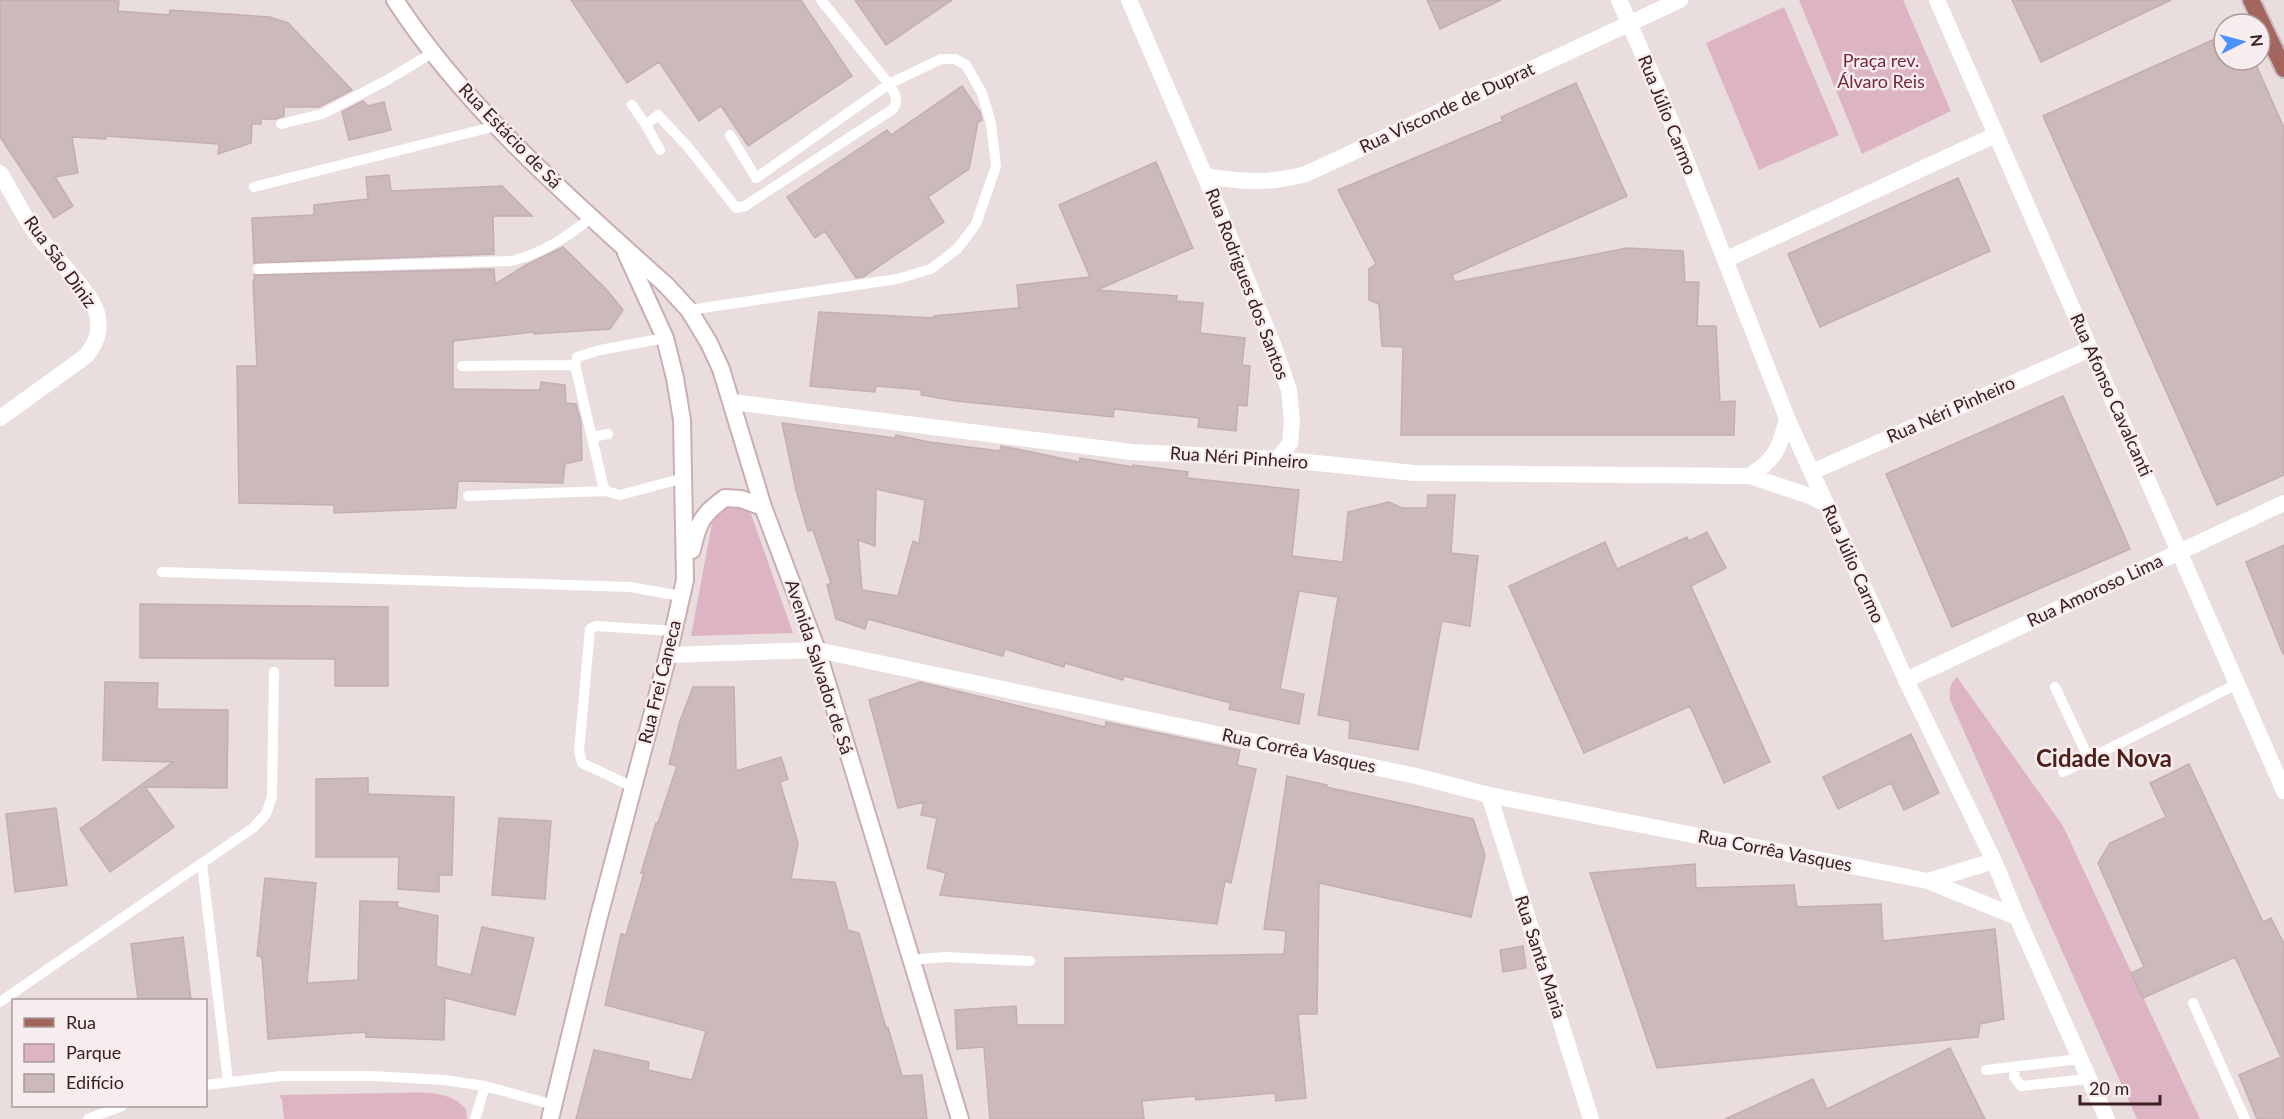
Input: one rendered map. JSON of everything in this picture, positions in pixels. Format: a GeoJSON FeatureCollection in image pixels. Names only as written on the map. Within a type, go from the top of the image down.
{"type":"FeatureCollection","features":[{"type":"Feature","properties":{"kind":"main road"},"geometry":{"type":"LineString","coordinates":[[2251,0],[2284,69]]}},
{"type":"Feature","properties":{"kind":"street","name":"Rua Estácio de Sá"},"geometry":{"type":"LineString","coordinates":[[381,0],[406,18]]}},
{"type":"Feature","properties":{"kind":"street","name":"Rua Estácio de Sá"},"geometry":{"type":"LineString","coordinates":[[395,0],[432,53],[496,126],[623,246]]}},
{"type":"Feature","properties":{"kind":"street","name":"Rua Rodrigues dos Santos"},"geometry":{"type":"LineString","coordinates":[[1129,0],[1205,176],[1289,390],[1292,421],[1290,443],[1278,459]]}},
{"type":"Feature","properties":{"kind":"street","name":"Rua Júlio Carmo"},"geometry":{"type":"LineString","coordinates":[[1619,0],[1788,418],[1906,680],[1994,861],[2107,1119]]}},
{"type":"Feature","properties":{"kind":"street","name":"Rua Visconde de Duprat"},"geometry":{"type":"LineString","coordinates":[[1205,176],[1257,183],[1279,181],[1306,174],[1680,0]]}},
{"type":"Feature","properties":{"kind":"street","name":"Rua Afonso Cavalcanti"},"geometry":{"type":"LineString","coordinates":[[1937,0],[2284,791]]}},
{"type":"Feature","properties":{"kind":"street"},"geometry":{"type":"LineString","coordinates":[[1725,260],[1995,135]]}},
{"type":"Feature","properties":{"kind":"street","name":"Rua São Diniz"},"geometry":{"type":"LineString","coordinates":[[0,173],[35,232],[87,296],[96,310],[99,326],[96,343],[86,356],[0,418]]}},
{"type":"Feature","properties":{"kind":"street","name":"Avenida Salvador de Sá"},"geometry":{"type":"LineString","coordinates":[[623,246],[666,285],[689,310],[709,343],[721,369],[763,507],[817,650],[960,1119]]}},
{"type":"Feature","properties":{"kind":"street","name":"Rua Frei Caneca"},"geometry":{"type":"LineString","coordinates":[[552,1112],[598,920],[668,655],[683,588],[682,420],[675,378],[665,338],[623,246]]}},
{"type":"Feature","properties":{"kind":"street","name":"Rua Néri Pinheiro"},"geometry":{"type":"LineString","coordinates":[[1812,472],[2090,349]]}},
{"type":"Feature","properties":{"kind":"street","name":"Rua Néri Pinheiro"},"geometry":{"type":"LineString","coordinates":[[732,402],[1132,452],[1278,459],[1414,473],[1749,476],[1810,496],[1827,505]]}},
{"type":"Feature","properties":{"kind":"street"},"geometry":{"type":"LineString","coordinates":[[1749,476],[1772,459],[1778,450],[1788,418]]}},
{"type":"Feature","properties":{"kind":"street"},"geometry":{"type":"LineString","coordinates":[[683,588],[697,526],[708,510],[725,498],[763,507]]}},
{"type":"Feature","properties":{"kind":"street","name":"Rua Amoroso Lima"},"geometry":{"type":"LineString","coordinates":[[1906,680],[2284,503]]}},
{"type":"Feature","properties":{"kind":"street","name":"Rua Corrêa Vasques"},"geometry":{"type":"LineString","coordinates":[[668,655],[817,650],[1405,773],[1489,795],[1928,881],[2017,917]]}},
{"type":"Feature","properties":{"kind":"street","name":"Rua Santa Maria"},"geometry":{"type":"LineString","coordinates":[[1489,795],[1591,1119]]}},
{"type":"Feature","properties":{"kind":"street","name":"Rua Corrêa Vasques"},"geometry":{"type":"LineString","coordinates":[[1928,881],[1994,861]]}},
{"type":"Feature","properties":{"kind":"lane"},"geometry":{"type":"LineString","coordinates":[[646,124],[658,116],[688,147],[736,208],[741,208],[893,109],[897,97],[889,84],[821,0]]}},
{"type":"Feature","properties":{"kind":"lane"},"geometry":{"type":"LineString","coordinates":[[280,124],[322,114],[432,53]]}},
{"type":"Feature","properties":{"kind":"lane"},"geometry":{"type":"LineString","coordinates":[[689,310],[897,279],[931,269],[958,248],[975,224],[996,166],[991,123],[982,93],[966,65],[955,59],[941,59],[889,84],[756,178],[730,135]]}},
{"type":"Feature","properties":{"kind":"lane"},"geometry":{"type":"LineString","coordinates":[[632,105],[646,124],[660,150]]}},
{"type":"Feature","properties":{"kind":"lane"},"geometry":{"type":"LineString","coordinates":[[254,187],[496,126]]}},
{"type":"Feature","properties":{"kind":"lane"},"geometry":{"type":"LineString","coordinates":[[258,269],[511,261],[539,252],[566,238],[592,217]]}},
{"type":"Feature","properties":{"kind":"lane"},"geometry":{"type":"LineString","coordinates":[[606,491],[575,365],[577,357],[600,350],[665,338]]}},
{"type":"Feature","properties":{"kind":"lane"},"geometry":{"type":"LineString","coordinates":[[462,366],[575,365]]}},
{"type":"Feature","properties":{"kind":"lane"},"geometry":{"type":"LineString","coordinates":[[592,437],[608,434]]}},
{"type":"Feature","properties":{"kind":"lane"},"geometry":{"type":"LineString","coordinates":[[468,496],[606,491],[620,495],[684,478]]}},
{"type":"Feature","properties":{"kind":"lane"},"geometry":{"type":"LineString","coordinates":[[162,572],[683,588]]}},
{"type":"Feature","properties":{"kind":"lane"},"geometry":{"type":"LineString","coordinates":[[633,787],[580,760],[590,629],[596,626],[673,631]]}},
{"type":"Feature","properties":{"kind":"lane"},"geometry":{"type":"LineString","coordinates":[[0,1002],[253,828],[266,814],[272,797],[274,672]]}},
{"type":"Feature","properties":{"kind":"lane"},"geometry":{"type":"LineString","coordinates":[[2063,772],[2237,684]]}},
{"type":"Feature","properties":{"kind":"lane"},"geometry":{"type":"LineString","coordinates":[[2055,687],[2089,759]]}},
{"type":"Feature","properties":{"kind":"lane"},"geometry":{"type":"LineString","coordinates":[[202,864],[228,1081]]}},
{"type":"Feature","properties":{"kind":"lane"},"geometry":{"type":"LineString","coordinates":[[911,960],[945,957],[1030,961]]}},
{"type":"Feature","properties":{"kind":"lane"},"geometry":{"type":"LineString","coordinates":[[2193,1003],[2245,1119]]}},
{"type":"Feature","properties":{"kind":"lane"},"geometry":{"type":"LineString","coordinates":[[1986,1070],[2080,1059]]}},
{"type":"Feature","properties":{"kind":"lane"},"geometry":{"type":"LineString","coordinates":[[2015,1067],[2014,1077],[2021,1086],[2089,1079]]}},
{"type":"Feature","properties":{"kind":"lane"},"geometry":{"type":"LineString","coordinates":[[207,1085],[281,1076],[372,1076],[444,1080],[485,1086],[552,1112]]}},
{"type":"Feature","properties":{"kind":"lane"},"geometry":{"type":"LineString","coordinates":[[476,1119],[485,1086]]}},
{"type":"Feature","properties":{"kind":"lane"},"geometry":{"type":"LineString","coordinates":[[88,1119],[119,1107]]}},
{"type":"Feature","properties":{"kind":"green space","name":"Praça rev. Álvaro Reis"},"geometry":{"type":"Polygon","coordinates":[[[1799,0],[1903,0],[1951,111],[1862,154],[1799,0]]]}},
{"type":"Feature","properties":{"kind":"green space"},"geometry":{"type":"Polygon","coordinates":[[[1784,7],[1839,135],[1759,170],[1706,43],[1784,7]]]}},
{"type":"Feature","properties":{"kind":"green space"},"geometry":{"type":"Polygon","coordinates":[[[742,507],[751,514],[793,633],[691,636],[712,523],[721,508],[742,507]]]}},
{"type":"Feature","properties":{"kind":"green space"},"geometry":{"type":"Polygon","coordinates":[[[1957,677],[2063,826],[2200,1119],[2137,1119],[1950,700],[1950,687],[1957,677]]]}},
{"type":"Feature","properties":{"kind":"green space"},"geometry":{"type":"Polygon","coordinates":[[[421,1093],[441,1095],[459,1102],[466,1109],[467,1119],[284,1119],[282,1100],[279,1095],[421,1093]]]}},
{"type":"Feature","properties":{"kind":"building"},"geometry":{"type":"Polygon","coordinates":[[[0,0],[119,1],[118,11],[169,15],[170,10],[270,17],[288,23],[352,90],[319,107],[284,107],[284,116],[276,119],[261,119],[261,124],[252,124],[251,143],[218,154],[219,144],[106,136],[106,139],[72,137],[78,173],[55,177],[73,206],[54,218],[0,137],[0,0]]]}},
{"type":"Feature","properties":{"kind":"building"},"geometry":{"type":"Polygon","coordinates":[[[571,0],[801,0],[852,76],[748,146],[721,106],[699,121],[659,62],[627,83],[571,0]]]}},
{"type":"Feature","properties":{"kind":"building"},"geometry":{"type":"Polygon","coordinates":[[[855,0],[952,0],[886,45],[855,0]]]}},
{"type":"Feature","properties":{"kind":"building"},"geometry":{"type":"Polygon","coordinates":[[[1427,0],[1501,0],[1440,29],[1427,0]]]}},
{"type":"Feature","properties":{"kind":"building"},"geometry":{"type":"Polygon","coordinates":[[[2012,0],[2171,0],[2041,62],[2012,0]]]}},
{"type":"Feature","properties":{"kind":"building"},"geometry":{"type":"Polygon","coordinates":[[[2212,40],[2212,72],[2259,72],[2284,128],[2284,475],[2217,505],[2043,116],[2212,40]]]}},
{"type":"Feature","properties":{"kind":"building"},"geometry":{"type":"Polygon","coordinates":[[[1576,83],[1627,196],[1452,275],[1455,282],[1627,248],[1683,251],[1685,282],[1699,282],[1697,326],[1716,326],[1720,402],[1735,401],[1734,435],[1401,435],[1403,347],[1382,346],[1379,304],[1369,300],[1369,269],[1376,264],[1338,190],[1503,121],[1501,117],[1576,83]]]}},
{"type":"Feature","properties":{"kind":"building"},"geometry":{"type":"Polygon","coordinates":[[[962,86],[980,112],[982,120],[978,122],[969,169],[928,197],[944,222],[863,277],[856,278],[825,231],[815,238],[787,197],[887,130],[891,135],[962,86]]]}},
{"type":"Feature","properties":{"kind":"building"},"geometry":{"type":"Polygon","coordinates":[[[363,101],[368,106],[384,102],[391,130],[349,140],[342,112],[363,101]]]}},
{"type":"Feature","properties":{"kind":"building"},"geometry":{"type":"Polygon","coordinates":[[[1156,162],[1193,248],[1097,290],[1177,296],[1176,301],[1203,303],[1200,333],[1245,338],[1242,365],[1250,366],[1247,406],[1238,405],[1236,431],[1198,427],[1199,418],[1114,409],[1113,417],[956,401],[921,395],[922,390],[876,386],[875,392],[810,386],[819,312],[934,318],[934,316],[1019,308],[1017,285],[1090,277],[1059,205],[1156,162]]]}},
{"type":"Feature","properties":{"kind":"building"},"geometry":{"type":"Polygon","coordinates":[[[389,175],[391,191],[502,186],[532,216],[493,216],[494,254],[254,263],[252,218],[314,215],[314,205],[368,199],[366,177],[389,175]]]}},
{"type":"Feature","properties":{"kind":"building"},"geometry":{"type":"Polygon","coordinates":[[[1958,178],[1990,251],[1820,327],[1788,254],[1958,178]]]}},
{"type":"Feature","properties":{"kind":"building"},"geometry":{"type":"Polygon","coordinates":[[[563,247],[606,289],[623,310],[610,329],[534,334],[534,332],[453,341],[453,389],[540,390],[541,382],[565,385],[566,403],[576,404],[581,422],[582,460],[565,464],[563,483],[458,481],[456,508],[334,513],[334,505],[239,503],[237,366],[257,366],[254,275],[494,269],[495,284],[526,265],[563,247]]]}},
{"type":"Feature","properties":{"kind":"building"},"geometry":{"type":"Polygon","coordinates":[[[2063,396],[2130,549],[1952,627],[1886,474],[2063,396]]]}},
{"type":"Feature","properties":{"kind":"building"},"geometry":{"type":"Polygon","coordinates":[[[782,423],[895,438],[896,435],[929,442],[1000,451],[1001,446],[1079,462],[1080,458],[1133,467],[1133,465],[1188,472],[1187,478],[1299,490],[1292,556],[1343,562],[1348,512],[1389,502],[1402,508],[1427,508],[1428,495],[1455,495],[1451,553],[1478,556],[1470,626],[1442,621],[1418,750],[1349,738],[1350,721],[1318,715],[1338,597],[1299,591],[1280,689],[1304,694],[1299,724],[1229,709],[1231,703],[1124,676],[1123,680],[1065,663],[1064,667],[1005,649],[1003,656],[868,619],[865,629],[836,619],[827,585],[831,583],[813,530],[808,531],[796,490],[782,423]],[[876,489],[875,546],[858,540],[862,590],[898,596],[913,541],[919,544],[925,500],[876,489]]]}},
{"type":"Feature","properties":{"kind":"building"},"geometry":{"type":"Polygon","coordinates":[[[1707,532],[1726,568],[1691,586],[1770,762],[1724,783],[1690,706],[1584,753],[1509,586],[1605,542],[1617,569],[1687,537],[1689,541],[1707,532]]]}},
{"type":"Feature","properties":{"kind":"building"},"geometry":{"type":"Polygon","coordinates":[[[2284,545],[2284,654],[2283,654],[2246,562],[2284,545]]]}},
{"type":"Feature","properties":{"kind":"building"},"geometry":{"type":"Polygon","coordinates":[[[140,604],[388,607],[388,686],[335,686],[335,659],[140,658],[140,604]]]}},
{"type":"Feature","properties":{"kind":"building"},"geometry":{"type":"Polygon","coordinates":[[[105,682],[158,683],[157,709],[228,710],[227,788],[145,787],[174,827],[110,872],[80,829],[173,762],[103,760],[105,682]]]}},
{"type":"Feature","properties":{"kind":"building"},"geometry":{"type":"Polygon","coordinates":[[[920,682],[1105,727],[1106,722],[1240,750],[1237,765],[1256,769],[1231,883],[1225,881],[1217,924],[940,895],[946,873],[927,868],[937,818],[921,815],[924,802],[898,808],[869,700],[920,682]]]}},
{"type":"Feature","properties":{"kind":"building"},"geometry":{"type":"Polygon","coordinates":[[[693,687],[734,687],[736,771],[781,757],[788,779],[780,782],[798,843],[791,879],[835,882],[848,930],[859,933],[902,1076],[922,1075],[927,1119],[576,1119],[594,1050],[649,1062],[648,1070],[692,1080],[706,1031],[605,1005],[621,934],[626,935],[656,823],[658,823],[677,766],[669,764],[680,721],[693,687]]]}},
{"type":"Feature","properties":{"kind":"building"},"geometry":{"type":"Polygon","coordinates":[[[1911,734],[1939,793],[1904,810],[1891,783],[1838,809],[1823,777],[1911,734]]]}},
{"type":"Feature","properties":{"kind":"building"},"geometry":{"type":"Polygon","coordinates":[[[2189,764],[2263,922],[2271,918],[2284,944],[2284,1119],[2257,1119],[2239,1075],[2281,1057],[2235,957],[2143,998],[2131,973],[2144,967],[2098,863],[2110,843],[2166,817],[2150,783],[2189,764]]]}},
{"type":"Feature","properties":{"kind":"building"},"geometry":{"type":"Polygon","coordinates":[[[1287,776],[1327,785],[1326,787],[1473,819],[1485,855],[1471,917],[1319,883],[1317,1014],[1298,1014],[1306,1098],[1276,1101],[1275,1093],[1196,1100],[1195,1096],[1142,1101],[1144,1119],[990,1119],[984,1047],[957,1049],[955,1010],[1016,1006],[1017,1025],[1065,1025],[1065,958],[1284,954],[1286,931],[1264,929],[1287,776]]]}},
{"type":"Feature","properties":{"kind":"building"},"geometry":{"type":"Polygon","coordinates":[[[368,778],[368,794],[454,797],[452,875],[439,875],[439,892],[398,889],[399,857],[316,857],[316,779],[368,778]]]}},
{"type":"Feature","properties":{"kind":"building"},"geometry":{"type":"Polygon","coordinates":[[[56,808],[67,885],[15,892],[6,814],[56,808]]]}},
{"type":"Feature","properties":{"kind":"building"},"geometry":{"type":"Polygon","coordinates":[[[499,818],[551,821],[545,899],[492,895],[499,818]]]}},
{"type":"Feature","properties":{"kind":"building"},"geometry":{"type":"Polygon","coordinates":[[[1695,864],[1696,888],[1794,885],[1797,907],[1881,904],[1883,941],[1995,929],[2004,1019],[1980,1024],[1978,1037],[1657,1068],[1590,873],[1695,864]]]}},
{"type":"Feature","properties":{"kind":"building"},"geometry":{"type":"Polygon","coordinates":[[[265,878],[316,883],[307,983],[358,980],[360,901],[398,902],[397,907],[438,916],[436,966],[471,975],[482,927],[534,938],[515,1015],[445,998],[444,1040],[366,1037],[366,1032],[268,1039],[262,957],[257,956],[265,878]]]}},
{"type":"Feature","properties":{"kind":"building"},"geometry":{"type":"Polygon","coordinates":[[[183,937],[191,999],[138,999],[131,944],[183,937]]]}},
{"type":"Feature","properties":{"kind":"building"},"geometry":{"type":"Polygon","coordinates":[[[1523,946],[1526,968],[1503,972],[1500,950],[1523,946]]]}},
{"type":"Feature","properties":{"kind":"building"},"geometry":{"type":"Polygon","coordinates":[[[1950,1048],[1985,1119],[1725,1119],[1813,1079],[1827,1109],[1950,1048]]]}},
{"type":"Feature","properties":{"kind":"district","name":"Cidade Nova"},"geometry":{"type":"Point","coordinates":[2104,759]}}]}
